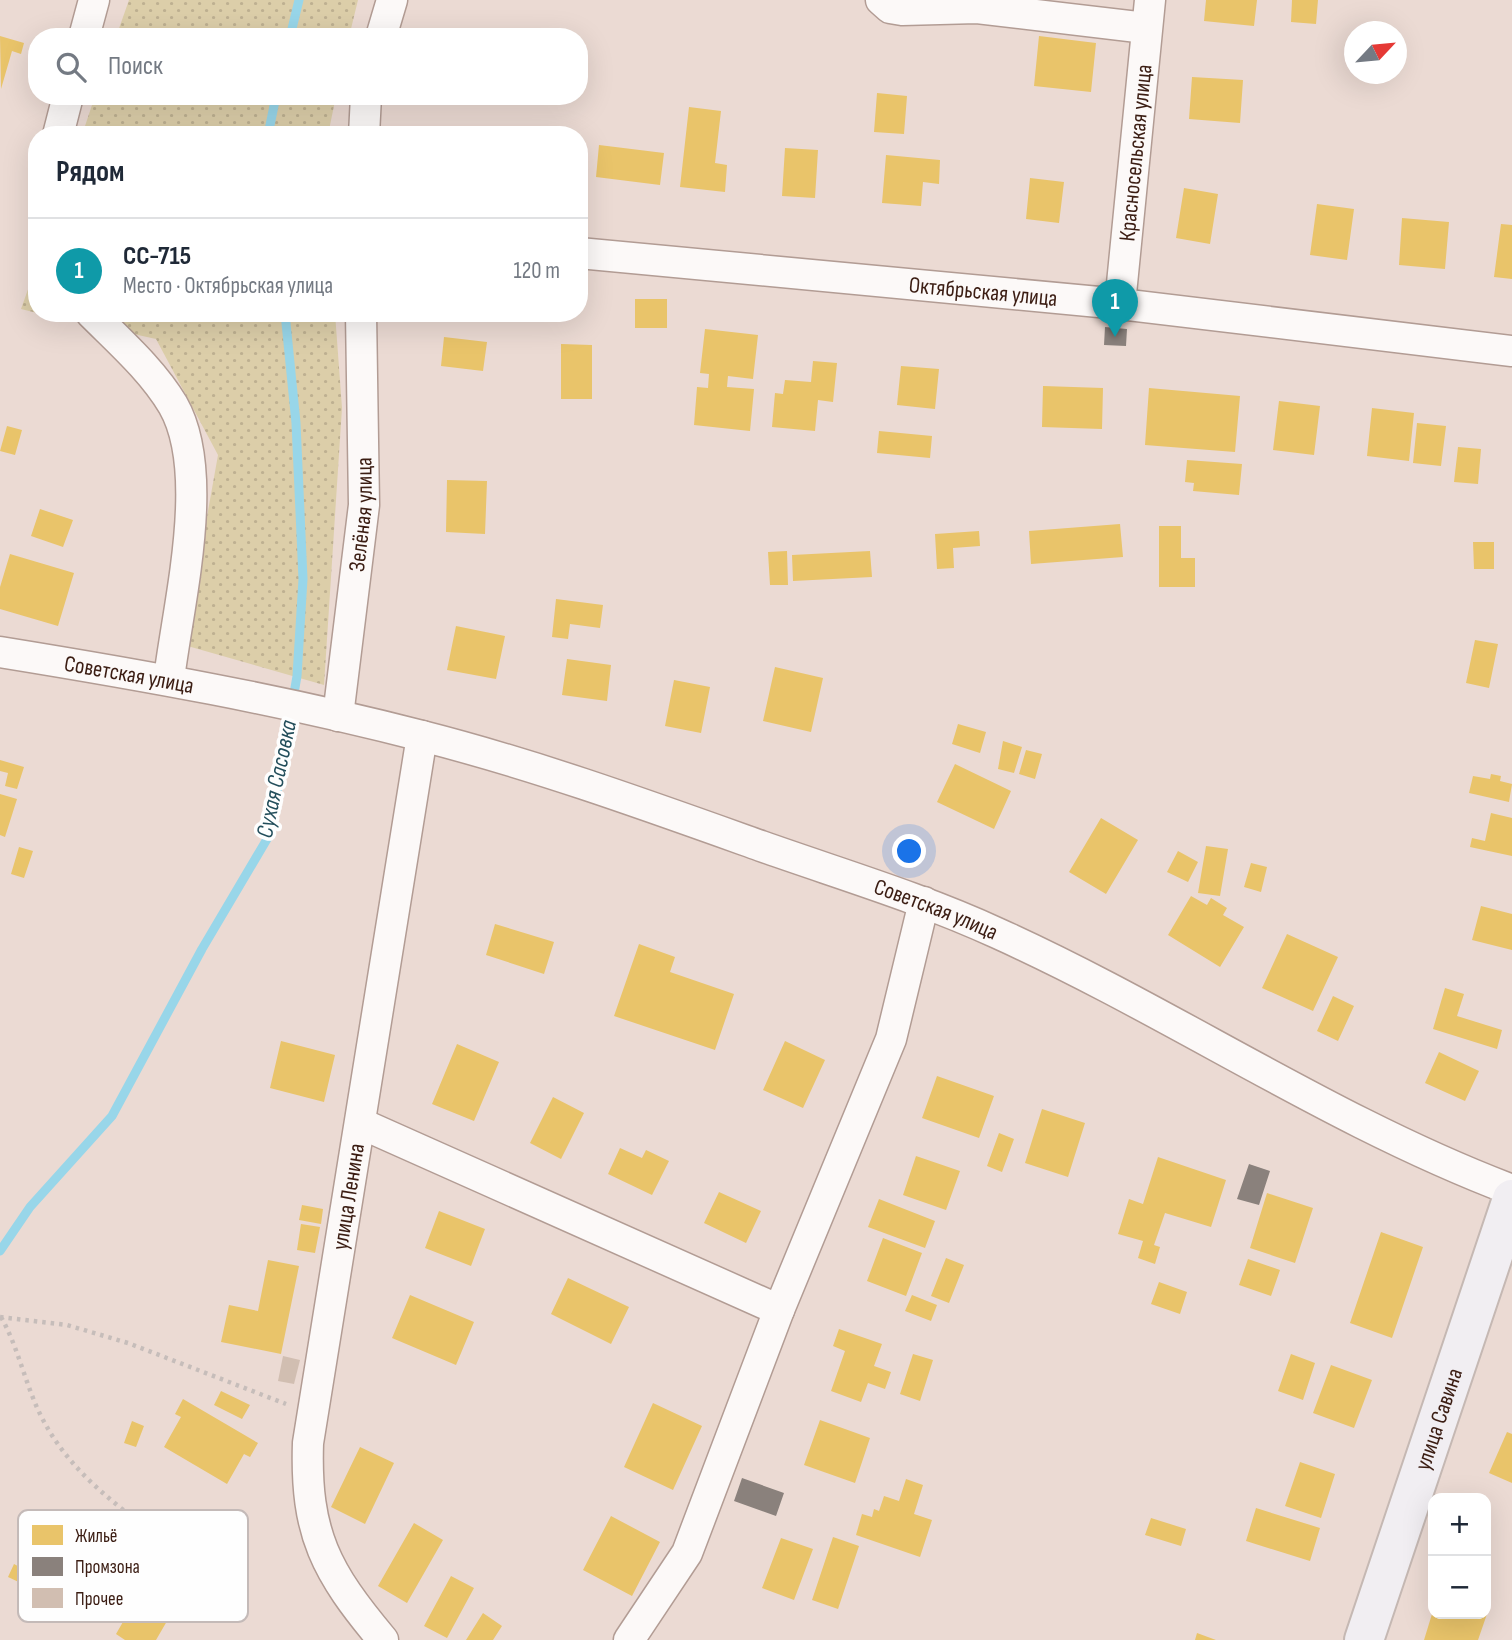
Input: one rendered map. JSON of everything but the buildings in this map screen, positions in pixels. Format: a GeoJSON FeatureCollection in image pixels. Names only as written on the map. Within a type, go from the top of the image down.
{"type":"FeatureCollection","features":[{"type":"Feature","properties":{"kind":"main road","name":"улица Савина"},"geometry":{"type":"LineString","coordinates":[[1364,1640],[1512,1199]]}},
{"type":"Feature","properties":{"kind":"street"},"geometry":{"type":"LineString","coordinates":[[86,28],[94,0]]}},
{"type":"Feature","properties":{"kind":"street"},"geometry":{"type":"LineString","coordinates":[[383,28],[391,0]]}},
{"type":"Feature","properties":{"kind":"street"},"geometry":{"type":"LineString","coordinates":[[881,0],[890,8],[902,10],[977,8],[1148,14]]}},
{"type":"Feature","properties":{"kind":"street","name":"Красносельская улица"},"geometry":{"type":"LineString","coordinates":[[1120,304],[1148,14]]}},
{"type":"Feature","properties":{"kind":"street"},"geometry":{"type":"LineString","coordinates":[[60,126],[66,105]]}},
{"type":"Feature","properties":{"kind":"street"},"geometry":{"type":"LineString","coordinates":[[365,126],[366,105]]}},
{"type":"Feature","properties":{"kind":"street","name":"Октябрьская улица"},"geometry":{"type":"LineString","coordinates":[[588,254],[1120,304],[1512,351]]}},
{"type":"Feature","properties":{"kind":"street"},"geometry":{"type":"LineString","coordinates":[[100,322],[159,384],[174,408],[185,435],[191,464],[188,538],[169,679]]}},
{"type":"Feature","properties":{"kind":"street","name":"Зелёная улица"},"geometry":{"type":"LineString","coordinates":[[332,714],[364,505],[361,322]]}},
{"type":"Feature","properties":{"kind":"street","name":"Советская улица"},"geometry":{"type":"LineString","coordinates":[[0,652],[169,679],[422,736],[644,805],[924,902],[995,931],[1084,974],[1406,1146],[1512,1190]]}},
{"type":"Feature","properties":{"kind":"street","name":"улица Ленина"},"geometry":{"type":"LineString","coordinates":[[383,1640],[349,1598],[318,1543],[309,1502],[307,1475],[313,1414],[362,1124],[422,736]]}},
{"type":"Feature","properties":{"kind":"street"},"geometry":{"type":"LineString","coordinates":[[629,1640],[687,1553],[779,1310],[891,1039],[924,902]]}},
{"type":"Feature","properties":{"kind":"street"},"geometry":{"type":"LineString","coordinates":[[362,1124],[779,1310]]}},
{"type":"Feature","properties":{"kind":"path"},"geometry":{"type":"LineString","coordinates":[[0,1317],[67,1325],[128,1343],[313,1414]]}},
{"type":"Feature","properties":{"kind":"path"},"geometry":{"type":"LineString","coordinates":[[0,1317],[15,1341],[41,1418],[68,1458],[98,1491],[123,1510]]}},
{"type":"Feature","properties":{"kind":"shaded area"},"geometry":{"type":"Polygon","coordinates":[[[129,0],[358,0],[351,28],[119,28],[129,0]]]}},
{"type":"Feature","properties":{"kind":"shaded area"},"geometry":{"type":"Polygon","coordinates":[[[92,105],[334,105],[330,126],[85,126],[92,105]]]}},
{"type":"Feature","properties":{"kind":"shaded area"},"geometry":{"type":"Polygon","coordinates":[[[28,289],[28,311],[21,309],[28,289]]]}},
{"type":"Feature","properties":{"kind":"shaded area"},"geometry":{"type":"Polygon","coordinates":[[[80,322],[336,322],[342,408],[324,685],[184,645],[218,455],[156,339],[80,322]]]}},
{"type":"Feature","properties":{"kind":"waterway","name":"Сухая Сасовка"},"geometry":{"type":"LineString","coordinates":[[292,28],[299,0]]}},
{"type":"Feature","properties":{"kind":"waterway","name":"Сухая Сасовка"},"geometry":{"type":"LineString","coordinates":[[270,126],[274,105]]}},
{"type":"Feature","properties":{"kind":"waterway","name":"Сухая Сасовка"},"geometry":{"type":"LineString","coordinates":[[0,1251],[30,1207],[112,1116],[202,949],[270,834],[297,676],[303,579],[296,423],[286,322]]}},
{"type":"Feature","properties":{"kind":"place","name":"СС-715"},"geometry":{"type":"Point","coordinates":[1115,337]}}]}
